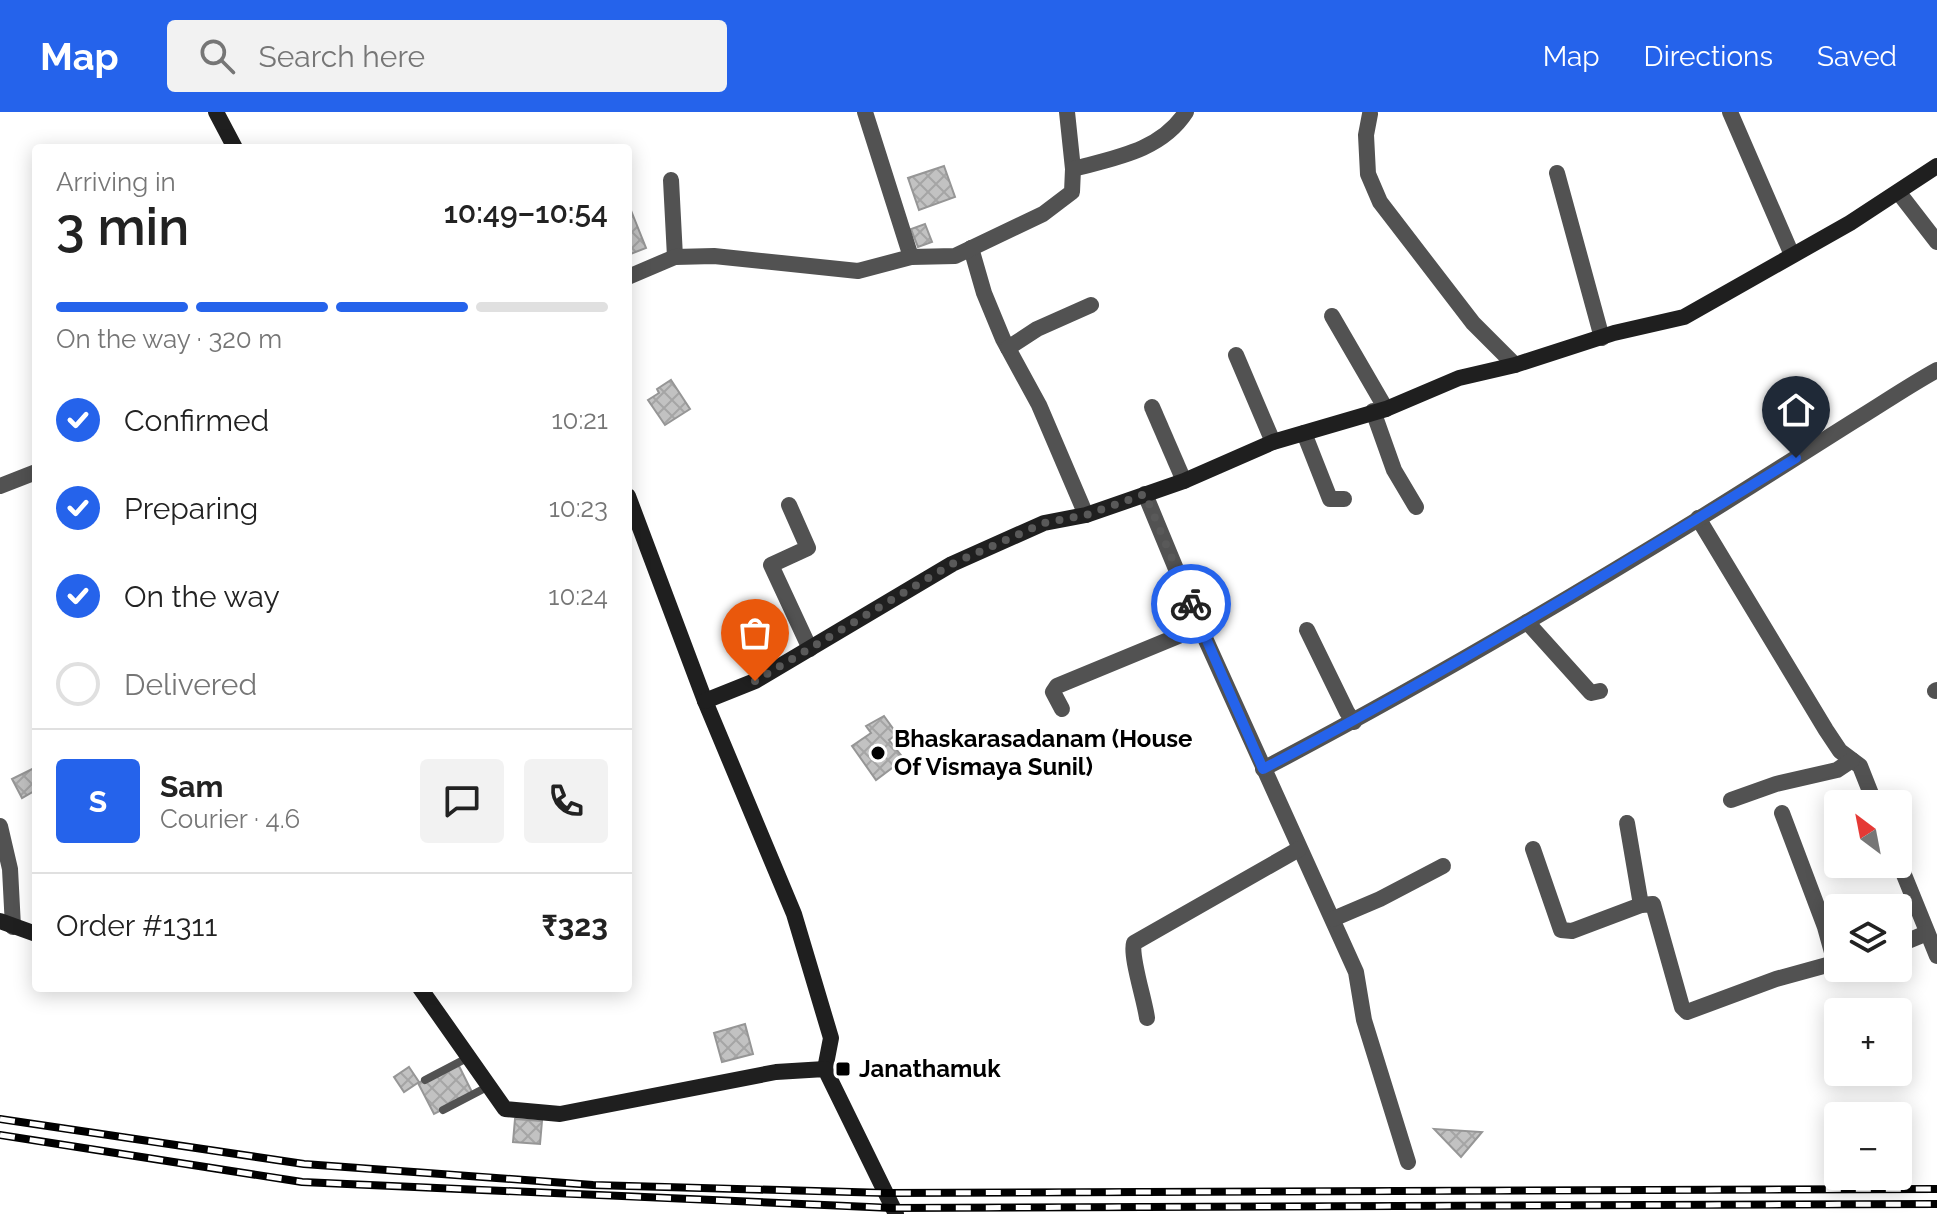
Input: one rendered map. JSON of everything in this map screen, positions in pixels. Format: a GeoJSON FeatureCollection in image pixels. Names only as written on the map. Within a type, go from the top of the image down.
{"type":"FeatureCollection","features":[{"type":"Feature","properties":{"kind":"main road"},"geometry":{"type":"LineString","coordinates":[[216,112],[233,144]]}},
{"type":"Feature","properties":{"kind":"main road"},"geometry":{"type":"LineString","coordinates":[[705,701],[755,681],[952,564],[1044,523],[1086,515],[1184,481],[1273,442],[1379,410],[1459,378],[1515,365],[1614,333],[1684,317],[1899,193],[1937,166]]}},
{"type":"Feature","properties":{"kind":"main road"},"geometry":{"type":"LineString","coordinates":[[632,507],[705,701],[794,914],[831,1038],[825,1069],[896,1214]]}},
{"type":"Feature","properties":{"kind":"main road"},"geometry":{"type":"LineString","coordinates":[[7,924],[32,933]]}},
{"type":"Feature","properties":{"kind":"main road"},"geometry":{"type":"LineString","coordinates":[[423,992],[505,1109],[560,1114],[776,1072],[825,1069]]}},
{"type":"Feature","properties":{"kind":"street"},"geometry":{"type":"LineString","coordinates":[[865,112],[911,257]]}},
{"type":"Feature","properties":{"kind":"street"},"geometry":{"type":"LineString","coordinates":[[632,275],[675,257],[714,256],[858,271],[911,257],[955,256],[1043,214],[1072,192],[1073,169],[1067,112]]}},
{"type":"Feature","properties":{"kind":"street"},"geometry":{"type":"LineString","coordinates":[[1073,169],[1136,153],[1176,128],[1186,112]]}},
{"type":"Feature","properties":{"kind":"street"},"geometry":{"type":"LineString","coordinates":[[1730,112],[1792,255]]}},
{"type":"Feature","properties":{"kind":"street"},"geometry":{"type":"LineString","coordinates":[[1370,114],[1366,135],[1368,174],[1380,202],[1473,323],[1515,365]]}},
{"type":"Feature","properties":{"kind":"street"},"geometry":{"type":"LineString","coordinates":[[1557,173],[1602,338]]}},
{"type":"Feature","properties":{"kind":"street"},"geometry":{"type":"LineString","coordinates":[[671,180],[675,257]]}},
{"type":"Feature","properties":{"kind":"street"},"geometry":{"type":"LineString","coordinates":[[1899,193],[1937,242]]}},
{"type":"Feature","properties":{"kind":"street"},"geometry":{"type":"LineString","coordinates":[[971,248],[984,293],[1008,348],[1039,405],[1086,515]]}},
{"type":"Feature","properties":{"kind":"street"},"geometry":{"type":"LineString","coordinates":[[1008,348],[1037,329],[1091,305]]}},
{"type":"Feature","properties":{"kind":"street"},"geometry":{"type":"LineString","coordinates":[[1332,316],[1379,410],[1394,470],[1416,507]]}},
{"type":"Feature","properties":{"kind":"street"},"geometry":{"type":"LineString","coordinates":[[1236,355],[1273,442]]}},
{"type":"Feature","properties":{"kind":"street"},"geometry":{"type":"LineString","coordinates":[[1263,769],[1354,722],[1527,622],[1937,370]]}},
{"type":"Feature","properties":{"kind":"street"},"geometry":{"type":"LineString","coordinates":[[1152,407],[1184,481]]}},
{"type":"Feature","properties":{"kind":"street"},"geometry":{"type":"LineString","coordinates":[[1304,433],[1330,499],[1344,499]]}},
{"type":"Feature","properties":{"kind":"street"},"geometry":{"type":"LineString","coordinates":[[0,486],[32,474]]}},
{"type":"Feature","properties":{"kind":"street"},"geometry":{"type":"LineString","coordinates":[[1145,494],[1200,627],[1356,972],[1364,1020],[1408,1162]]}},
{"type":"Feature","properties":{"kind":"street"},"geometry":{"type":"LineString","coordinates":[[789,505],[808,548],[771,565],[810,649]]}},
{"type":"Feature","properties":{"kind":"street"},"geometry":{"type":"LineString","coordinates":[[1698,518],[1826,730],[1840,751],[1860,766],[1869,790]]}},
{"type":"Feature","properties":{"kind":"street"},"geometry":{"type":"LineString","coordinates":[[1527,622],[1591,693],[1600,691]]}},
{"type":"Feature","properties":{"kind":"street"},"geometry":{"type":"LineString","coordinates":[[1062,709],[1053,692],[1057,686],[1200,627]]}},
{"type":"Feature","properties":{"kind":"street"},"geometry":{"type":"LineString","coordinates":[[1307,630],[1354,722]]}},
{"type":"Feature","properties":{"kind":"street"},"geometry":{"type":"LineString","coordinates":[[1731,800],[1776,784],[1837,770],[1852,760]]}},
{"type":"Feature","properties":{"kind":"street"},"geometry":{"type":"LineString","coordinates":[[1782,813],[1824,924]]}},
{"type":"Feature","properties":{"kind":"street"},"geometry":{"type":"LineString","coordinates":[[1627,823],[1641,905]]}},
{"type":"Feature","properties":{"kind":"street"},"geometry":{"type":"LineString","coordinates":[[0,826],[10,869],[7,924]]}},
{"type":"Feature","properties":{"kind":"street"},"geometry":{"type":"LineString","coordinates":[[1147,1018],[1143,988],[1133,954],[1134,943],[1299,849]]}},
{"type":"Feature","properties":{"kind":"street"},"geometry":{"type":"LineString","coordinates":[[1533,849],[1561,930],[1572,931],[1641,905],[1653,904],[1682,1007],[1687,1012],[1776,979],[1824,965]]}},
{"type":"Feature","properties":{"kind":"street"},"geometry":{"type":"LineString","coordinates":[[1333,919],[1443,866]]}},
{"type":"Feature","properties":{"kind":"street"},"geometry":{"type":"LineString","coordinates":[[1905,878],[1937,956]]}},
{"type":"Feature","properties":{"kind":"street"},"geometry":{"type":"LineString","coordinates":[[1912,939],[1927,933]]}},
{"type":"Feature","properties":{"kind":"lane"},"geometry":{"type":"LineString","coordinates":[[425,1080],[469,1057]]}},
{"type":"Feature","properties":{"kind":"lane"},"geometry":{"type":"LineString","coordinates":[[443,1110],[489,1086]]}},
{"type":"Feature","properties":{"kind":"building"},"geometry":{"type":"Polygon","coordinates":[[[944,166],[955,197],[919,210],[908,178],[944,166]]]}},
{"type":"Feature","properties":{"kind":"building"},"geometry":{"type":"Polygon","coordinates":[[[632,213],[646,248],[632,253],[632,213]]]}},
{"type":"Feature","properties":{"kind":"building"},"geometry":{"type":"Polygon","coordinates":[[[925,224],[932,242],[918,247],[911,229],[925,224]]]}},
{"type":"Feature","properties":{"kind":"building"},"geometry":{"type":"Polygon","coordinates":[[[671,380],[690,409],[665,425],[648,400],[671,380]]]}},
{"type":"Feature","properties":{"kind":"building"},"geometry":{"type":"Polygon","coordinates":[[[754,645],[762,661],[746,669],[738,653],[754,645]]]}},
{"type":"Feature","properties":{"kind":"building","name":"Bhaskarasadanam (House Of Vismaya Sunil)"},"geometry":{"type":"Polygon","coordinates":[[[884,716],[897,734],[889,740],[904,759],[876,780],[852,746],[871,733],[866,726],[884,716]]]}},
{"type":"Feature","properties":{"kind":"building"},"geometry":{"type":"Polygon","coordinates":[[[32,769],[32,792],[22,798],[12,779],[32,769]]]}},
{"type":"Feature","properties":{"kind":"building"},"geometry":{"type":"Polygon","coordinates":[[[745,1024],[753,1054],[722,1062],[714,1033],[745,1024]]]}},
{"type":"Feature","properties":{"kind":"building"},"geometry":{"type":"Polygon","coordinates":[[[458,1064],[473,1094],[434,1114],[418,1083],[458,1064]]]}},
{"type":"Feature","properties":{"kind":"building"},"geometry":{"type":"Polygon","coordinates":[[[409,1067],[419,1082],[404,1092],[394,1077],[409,1067]]]}},
{"type":"Feature","properties":{"kind":"building"},"geometry":{"type":"Polygon","coordinates":[[[515,1119],[542,1121],[540,1144],[513,1142],[515,1119]]]}},
{"type":"Feature","properties":{"kind":"building"},"geometry":{"type":"Polygon","coordinates":[[[1434,1129],[1482,1132],[1461,1157],[1434,1129]]]}},
{"type":"Feature","properties":{"kind":"railway"},"geometry":{"type":"LineString","coordinates":[[0,1119],[304,1164],[593,1185],[887,1193],[1937,1189]]}},
{"type":"Feature","properties":{"kind":"railway"},"geometry":{"type":"LineString","coordinates":[[0,1135],[302,1182],[892,1208],[1937,1204]]}},
{"type":"Feature","properties":{"kind":"way so far"},"geometry":{"type":"LineString","coordinates":[[755,681],[952,564],[1044,523],[1086,515],[1145,494],[1191,604]]}},
{"type":"Feature","properties":{"kind":"place","name":"Bhaskarasadanam (House Of Vismaya Sunil)"},"geometry":{"type":"Point","coordinates":[878,753]}},
{"type":"Feature","properties":{"kind":"place","name":"Janathamuk"},"geometry":{"type":"Point","coordinates":[843,1069]}},
{"type":"Feature","properties":{"kind":"route"},"geometry":{"type":"LineString","coordinates":[[1191,604],[1263,769],[1354,722],[1527,622],[1796,458]]}}]}
